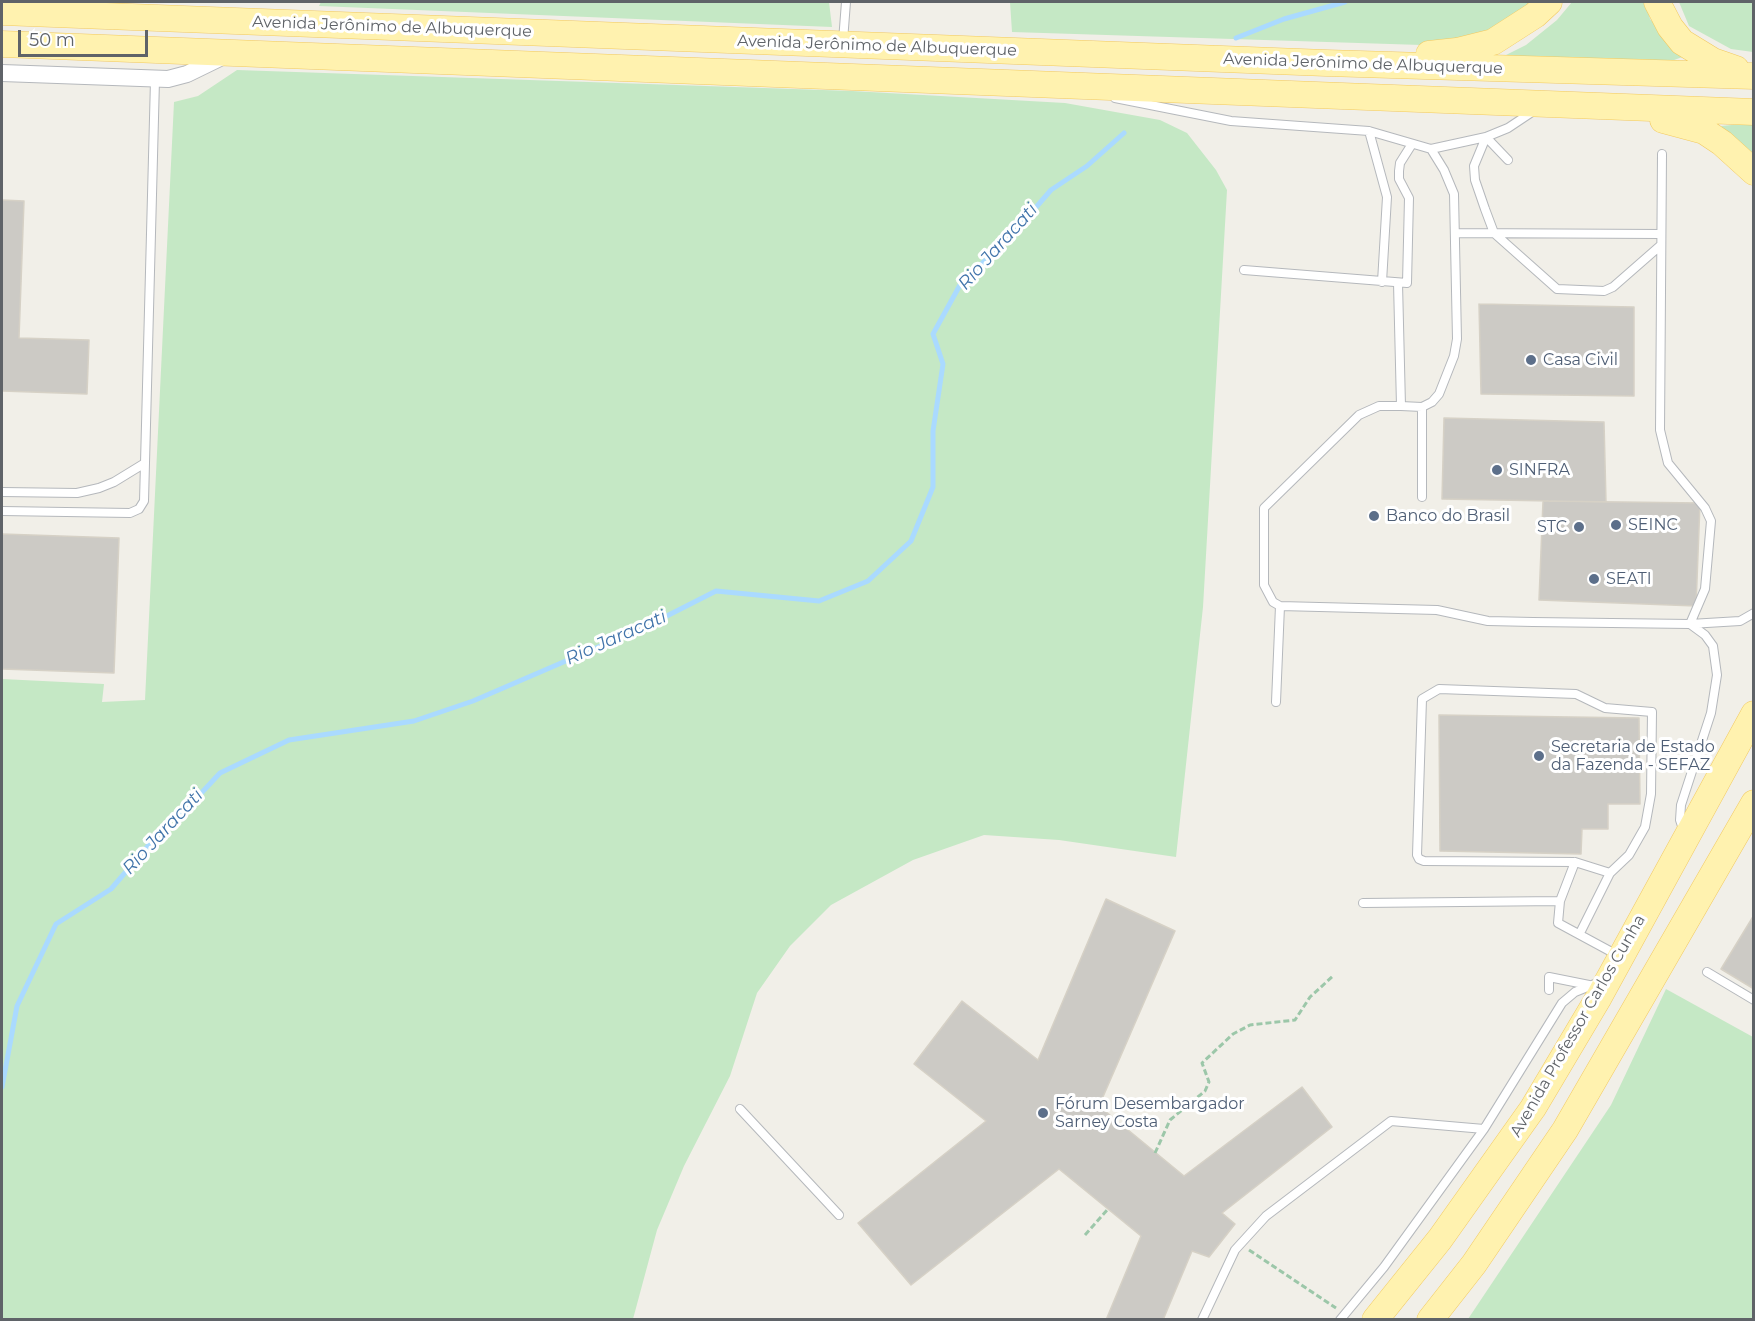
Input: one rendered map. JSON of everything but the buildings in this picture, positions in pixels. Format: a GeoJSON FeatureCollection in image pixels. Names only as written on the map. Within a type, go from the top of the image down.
{"type":"FeatureCollection","features":[{"type":"Feature","properties":{"kind":"main road"},"geometry":{"type":"LineString","coordinates":[[1326,63],[1474,48],[1510,33],[1549,2]]}},
{"type":"Feature","properties":{"kind":"main road"},"geometry":{"type":"LineString","coordinates":[[1657,2],[1670,27],[1682,42],[1713,61],[1754,75]]}},
{"type":"Feature","properties":{"kind":"main road","name":"Avenida Jerônimo de Albuquerque"},"geometry":{"type":"LineString","coordinates":[[2,12],[1326,63],[1754,75]]}},
{"type":"Feature","properties":{"kind":"main road","name":"Avenida Jerônimo de Albuquerque"},"geometry":{"type":"LineString","coordinates":[[2,44],[1754,112]]}},
{"type":"Feature","properties":{"kind":"main road"},"geometry":{"type":"LineString","coordinates":[[1599,106],[1684,124],[1704,131],[1735,154],[1754,172]]}},
{"type":"Feature","properties":{"kind":"main road","name":"Avenida Professor Carlos Cunha"},"geometry":{"type":"LineString","coordinates":[[1375,1320],[1440,1239],[1510,1144],[1754,714]]}},
{"type":"Feature","properties":{"kind":"main road"},"geometry":{"type":"LineString","coordinates":[[1430,1320],[1474,1264],[1565,1130],[1751,811]]}},
{"type":"Feature","properties":{"kind":"main road"},"geometry":{"type":"LineString","coordinates":[[1565,1130],[1548,1117],[1546,1106],[1593,1025],[1604,979]]}},
{"type":"Feature","properties":{"kind":"main road"},"geometry":{"type":"LineString","coordinates":[[1474,1264],[1481,1237],[1528,1170],[1524,1155],[1510,1144]]}},
{"type":"Feature","properties":{"kind":"street","name":"Avenida Jerônimo de Albuquerque"},"geometry":{"type":"LineString","coordinates":[[2,73],[155,80],[187,74],[230,53]]}},
{"type":"Feature","properties":{"kind":"lane"},"geometry":{"type":"LineString","coordinates":[[843,45],[846,2]]}},
{"type":"Feature","properties":{"kind":"lane"},"geometry":{"type":"LineString","coordinates":[[2,511],[130,513],[139,509],[144,501],[155,80]]}},
{"type":"Feature","properties":{"kind":"lane"},"geometry":{"type":"LineString","coordinates":[[1062,85],[1142,104],[1231,121],[1369,131],[1431,148],[1486,137],[1508,128],[1544,105]]}},
{"type":"Feature","properties":{"kind":"lane"},"geometry":{"type":"LineString","coordinates":[[1369,131],[1387,197],[1382,282]]}},
{"type":"Feature","properties":{"kind":"lane"},"geometry":{"type":"LineString","coordinates":[[1486,137],[1508,160]]}},
{"type":"Feature","properties":{"kind":"lane"},"geometry":{"type":"LineString","coordinates":[[1486,137],[1474,166],[1475,180],[1494,233],[1557,289],[1604,291],[1613,287],[1660,245]]}},
{"type":"Feature","properties":{"kind":"lane"},"geometry":{"type":"LineString","coordinates":[[1401,406],[1403,283],[1409,198],[1399,171],[1400,163],[1412,144]]}},
{"type":"Feature","properties":{"kind":"lane"},"geometry":{"type":"LineString","coordinates":[[1431,148],[1454,194],[1456,233],[1454,356],[1439,394],[1432,402],[1422,407],[1379,406],[1359,415],[1264,508],[1263,585],[1266,593],[1280,606],[1437,610],[1488,621],[1690,624],[1740,621],[1754,613]]}},
{"type":"Feature","properties":{"kind":"lane"},"geometry":{"type":"LineString","coordinates":[[1662,154],[1659,406],[1663,451],[1675,474],[1706,508],[1711,520],[1705,589],[1690,624]]}},
{"type":"Feature","properties":{"kind":"lane"},"geometry":{"type":"LineString","coordinates":[[1456,233],[1660,234]]}},
{"type":"Feature","properties":{"kind":"lane"},"geometry":{"type":"LineString","coordinates":[[1244,270],[1403,283]]}},
{"type":"Feature","properties":{"kind":"lane"},"geometry":{"type":"LineString","coordinates":[[1422,407],[1422,497]]}},
{"type":"Feature","properties":{"kind":"lane"},"geometry":{"type":"LineString","coordinates":[[2,492],[77,493],[114,482],[145,463]]}},
{"type":"Feature","properties":{"kind":"lane"},"geometry":{"type":"LineString","coordinates":[[1276,702],[1280,606]]}},
{"type":"Feature","properties":{"kind":"lane"},"geometry":{"type":"LineString","coordinates":[[1686,836],[1680,820],[1681,805],[1711,713],[1717,675],[1713,646],[1706,635],[1690,624]]}},
{"type":"Feature","properties":{"kind":"lane"},"geometry":{"type":"LineString","coordinates":[[1580,933],[1610,873],[1629,855],[1645,827],[1651,794],[1652,712],[1605,708],[1576,694],[1439,689],[1422,699],[1417,855],[1419,859],[1424,861],[1575,862],[1610,873]]}},
{"type":"Feature","properties":{"kind":"lane"},"geometry":{"type":"LineString","coordinates":[[1575,862],[1560,901],[1558,923],[1580,933],[1604,979]]}},
{"type":"Feature","properties":{"kind":"lane"},"geometry":{"type":"LineString","coordinates":[[1363,903],[1560,901]]}},
{"type":"Feature","properties":{"kind":"lane"},"geometry":{"type":"LineString","coordinates":[[1707,972],[1754,1000]]}},
{"type":"Feature","properties":{"kind":"lane"},"geometry":{"type":"LineString","coordinates":[[1549,990],[1549,977],[1604,979]]}},
{"type":"Feature","properties":{"kind":"lane"},"geometry":{"type":"LineString","coordinates":[[1343,1317],[1384,1267],[1484,1129],[1562,1003],[1604,979]]}},
{"type":"Feature","properties":{"kind":"lane"},"geometry":{"type":"LineString","coordinates":[[740,1109],[839,1215]]}},
{"type":"Feature","properties":{"kind":"lane"},"geometry":{"type":"LineString","coordinates":[[1202,1320],[1228,1262],[1255,1226],[1391,1121],[1484,1129]]}},
{"type":"Feature","properties":{"kind":"path"},"geometry":{"type":"LineString","coordinates":[[1155,1153],[1170,1120],[1205,1091],[1209,1082],[1202,1063],[1233,1034],[1250,1025],[1295,1020],[1310,997],[1333,976]]}},
{"type":"Feature","properties":{"kind":"path"},"geometry":{"type":"LineString","coordinates":[[1085,1235],[1108,1209]]}},
{"type":"Feature","properties":{"kind":"path"},"geometry":{"type":"LineString","coordinates":[[1258,1256],[1343,1317]]}},
{"type":"Feature","properties":{"kind":"green space"},"geometry":{"type":"Polygon","coordinates":[[[321,2],[829,2],[832,27],[319,6],[321,2]]]}},
{"type":"Feature","properties":{"kind":"green space"},"geometry":{"type":"Polygon","coordinates":[[[1010,2],[1539,2],[1523,15],[1453,46],[1012,32],[1010,2]]]}},
{"type":"Feature","properties":{"kind":"green space"},"geometry":{"type":"Polygon","coordinates":[[[1572,2],[1646,2],[1650,19],[1685,56],[1639,73],[1490,63],[1526,45],[1557,20],[1572,2]]]}},
{"type":"Feature","properties":{"kind":"green space"},"geometry":{"type":"Polygon","coordinates":[[[1679,2],[1753,2],[1753,52],[1731,49],[1689,26],[1679,2]]]}},
{"type":"Feature","properties":{"kind":"green space"},"geometry":{"type":"Polygon","coordinates":[[[237,70],[852,91],[1065,103],[1160,120],[1187,133],[1216,170],[1227,190],[1203,607],[1176,857],[1059,840],[984,835],[913,860],[831,905],[790,946],[757,993],[730,1076],[684,1166],[657,1230],[633,1319],[2,1319],[2,679],[104,684],[102,702],[145,700],[174,102],[198,96],[237,70]]]}},
{"type":"Feature","properties":{"kind":"green space"},"geometry":{"type":"Polygon","coordinates":[[[1753,123],[1753,157],[1721,126],[1753,123]]]}},
{"type":"Feature","properties":{"kind":"green space"},"geometry":{"type":"Polygon","coordinates":[[[1666,989],[1753,1037],[1753,1319],[1468,1319],[1611,1105],[1666,989]]]}},
{"type":"Feature","properties":{"kind":"waterway","name":"Rio Jaracati"},"geometry":{"type":"LineString","coordinates":[[1236,38],[1284,19],[1345,2]]}},
{"type":"Feature","properties":{"kind":"waterway","name":"Rio Jaracati"},"geometry":{"type":"LineString","coordinates":[[2,1087],[17,1006],[56,924],[111,889],[174,816],[193,802],[220,773],[289,740],[414,721],[473,701],[647,626],[716,591],[819,601],[868,581],[911,541],[933,487],[933,431],[943,364],[933,334],[960,285],[1018,228],[1051,190],[1087,166],[1124,133]]}},
{"type":"Feature","properties":{"kind":"place","name":"Casa Civil"},"geometry":{"type":"Point","coordinates":[1531,360]}},
{"type":"Feature","properties":{"kind":"place","name":"SINFRA"},"geometry":{"type":"Point","coordinates":[1497,470]}},
{"type":"Feature","properties":{"kind":"place","name":"Banco do Brasil"},"geometry":{"type":"Point","coordinates":[1374,516]}},
{"type":"Feature","properties":{"kind":"place","name":"SEINC"},"geometry":{"type":"Point","coordinates":[1616,525]}},
{"type":"Feature","properties":{"kind":"place","name":"STC"},"geometry":{"type":"Point","coordinates":[1579,527]}},
{"type":"Feature","properties":{"kind":"place","name":"SEATI"},"geometry":{"type":"Point","coordinates":[1594,579]}},
{"type":"Feature","properties":{"kind":"place","name":"Secretaria de Estado da Fazenda - SEFAZ"},"geometry":{"type":"Point","coordinates":[1539,756]}},
{"type":"Feature","properties":{"kind":"place","name":"Fórum Desembargador Sarney Costa"},"geometry":{"type":"Point","coordinates":[1043,1113]}}]}
